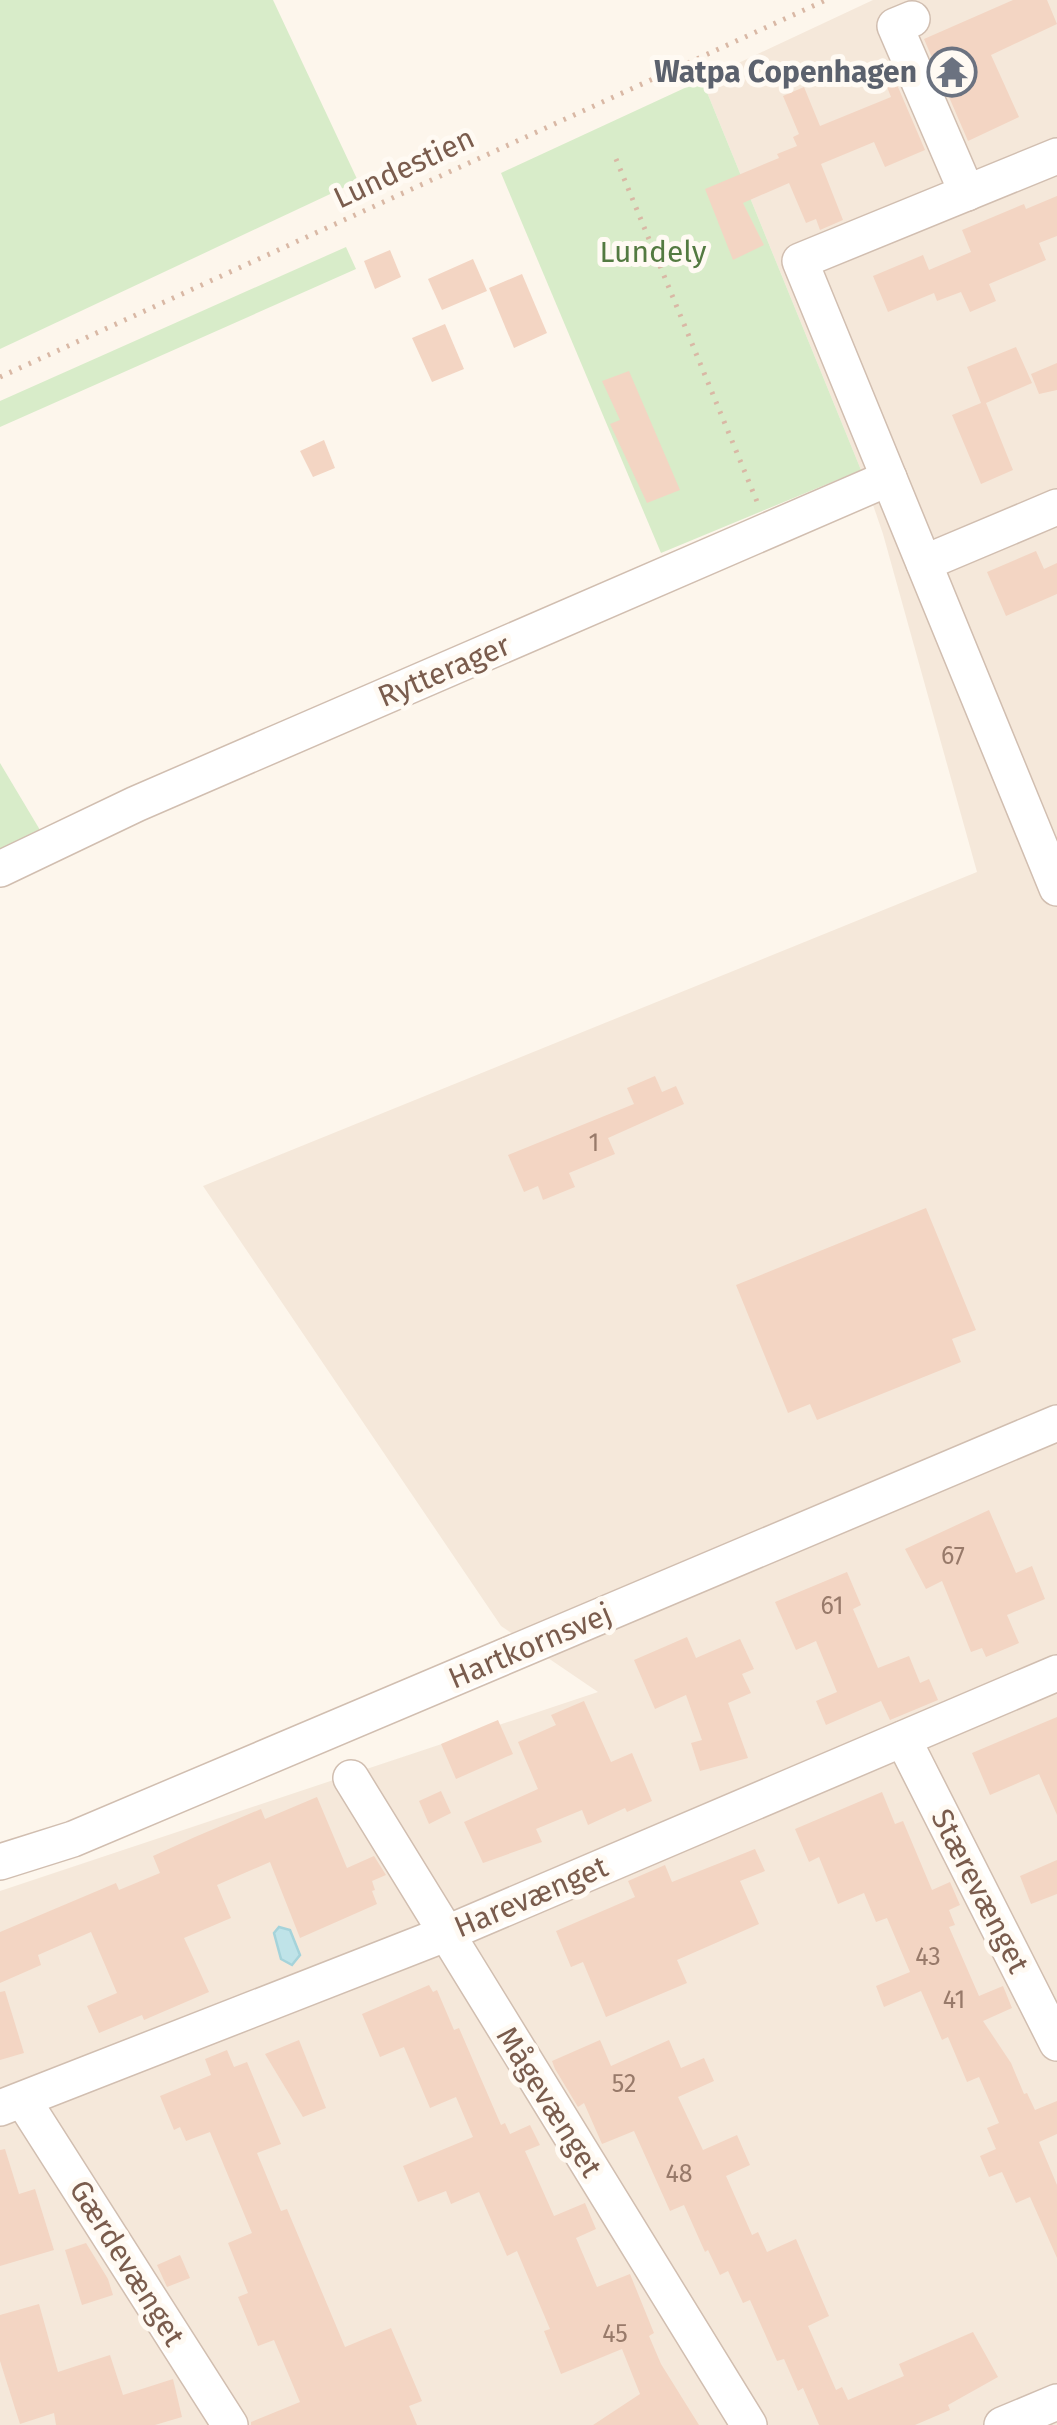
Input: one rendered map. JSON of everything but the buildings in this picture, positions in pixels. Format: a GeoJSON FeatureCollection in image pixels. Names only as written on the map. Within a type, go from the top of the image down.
{"type":"FeatureCollection","features":[{"type":"Feature","properties":{"kind":"street"},"geometry":{"type":"LineString","coordinates":[[912,19],[896,26],[967,193]]}},
{"type":"Feature","properties":{"kind":"street"},"geometry":{"type":"LineString","coordinates":[[1057,156],[800,261],[924,563],[1049,844],[1057,888]]}},
{"type":"Feature","properties":{"kind":"street","name":"Rytterager"},"geometry":{"type":"LineString","coordinates":[[0,869],[136,804],[889,478]]}},
{"type":"Feature","properties":{"kind":"street"},"geometry":{"type":"LineString","coordinates":[[924,563],[1057,507]]}},
{"type":"Feature","properties":{"kind":"street","name":"Hartkornsvej"},"geometry":{"type":"LineString","coordinates":[[0,1862],[73,1839],[1057,1422]]}},
{"type":"Feature","properties":{"kind":"street","name":"Harevænget"},"geometry":{"type":"LineString","coordinates":[[12,2104],[445,1934],[1057,1673]]}},
{"type":"Feature","properties":{"kind":"street","name":"Stærevænget"},"geometry":{"type":"LineString","coordinates":[[903,1738],[1057,2042]]}},
{"type":"Feature","properties":{"kind":"street","name":"Mågevænget"},"geometry":{"type":"LineString","coordinates":[[352,1778],[750,2425]]}},
{"type":"Feature","properties":{"kind":"street","name":"Gærdevænget"},"geometry":{"type":"LineString","coordinates":[[12,2104],[230,2425]]}},
{"type":"Feature","properties":{"kind":"street"},"geometry":{"type":"LineString","coordinates":[[1002,2425],[1057,2402]]}},
{"type":"Feature","properties":{"kind":"path","name":"Lundestien"},"geometry":{"type":"LineString","coordinates":[[0,377],[826,0]]}},
{"type":"Feature","properties":{"kind":"path"},"geometry":{"type":"LineString","coordinates":[[616,159],[768,530]]}},
{"type":"Feature","properties":{"kind":"shaded area"},"geometry":{"type":"Polygon","coordinates":[[[873,0],[1057,0],[1057,2425],[0,2425],[0,1891],[598,1692],[501,1626],[203,1186],[977,872],[883,534],[861,470],[702,80],[873,0]]]}},
{"type":"Feature","properties":{"kind":"green space"},"geometry":{"type":"Polygon","coordinates":[[[0,0],[273,0],[358,181],[0,349],[0,0]]]}},
{"type":"Feature","properties":{"kind":"green space","name":"Lundely"},"geometry":{"type":"Polygon","coordinates":[[[702,80],[861,470],[661,553],[501,173],[702,80]]]}},
{"type":"Feature","properties":{"kind":"green space"},"geometry":{"type":"Polygon","coordinates":[[[346,247],[356,269],[0,427],[0,401],[346,247]]]}},
{"type":"Feature","properties":{"kind":"green space"},"geometry":{"type":"Polygon","coordinates":[[[0,763],[40,830],[0,850],[0,763]]]}},
{"type":"Feature","properties":{"kind":"water"},"geometry":{"type":"Polygon","coordinates":[[[279,1927],[290,1930],[300,1955],[292,1965],[281,1959],[274,1933],[279,1927]]]}},
{"type":"Feature","properties":{"kind":"place","name":"Watpa Copenhagen"},"geometry":{"type":"Point","coordinates":[952,72]}}]}
